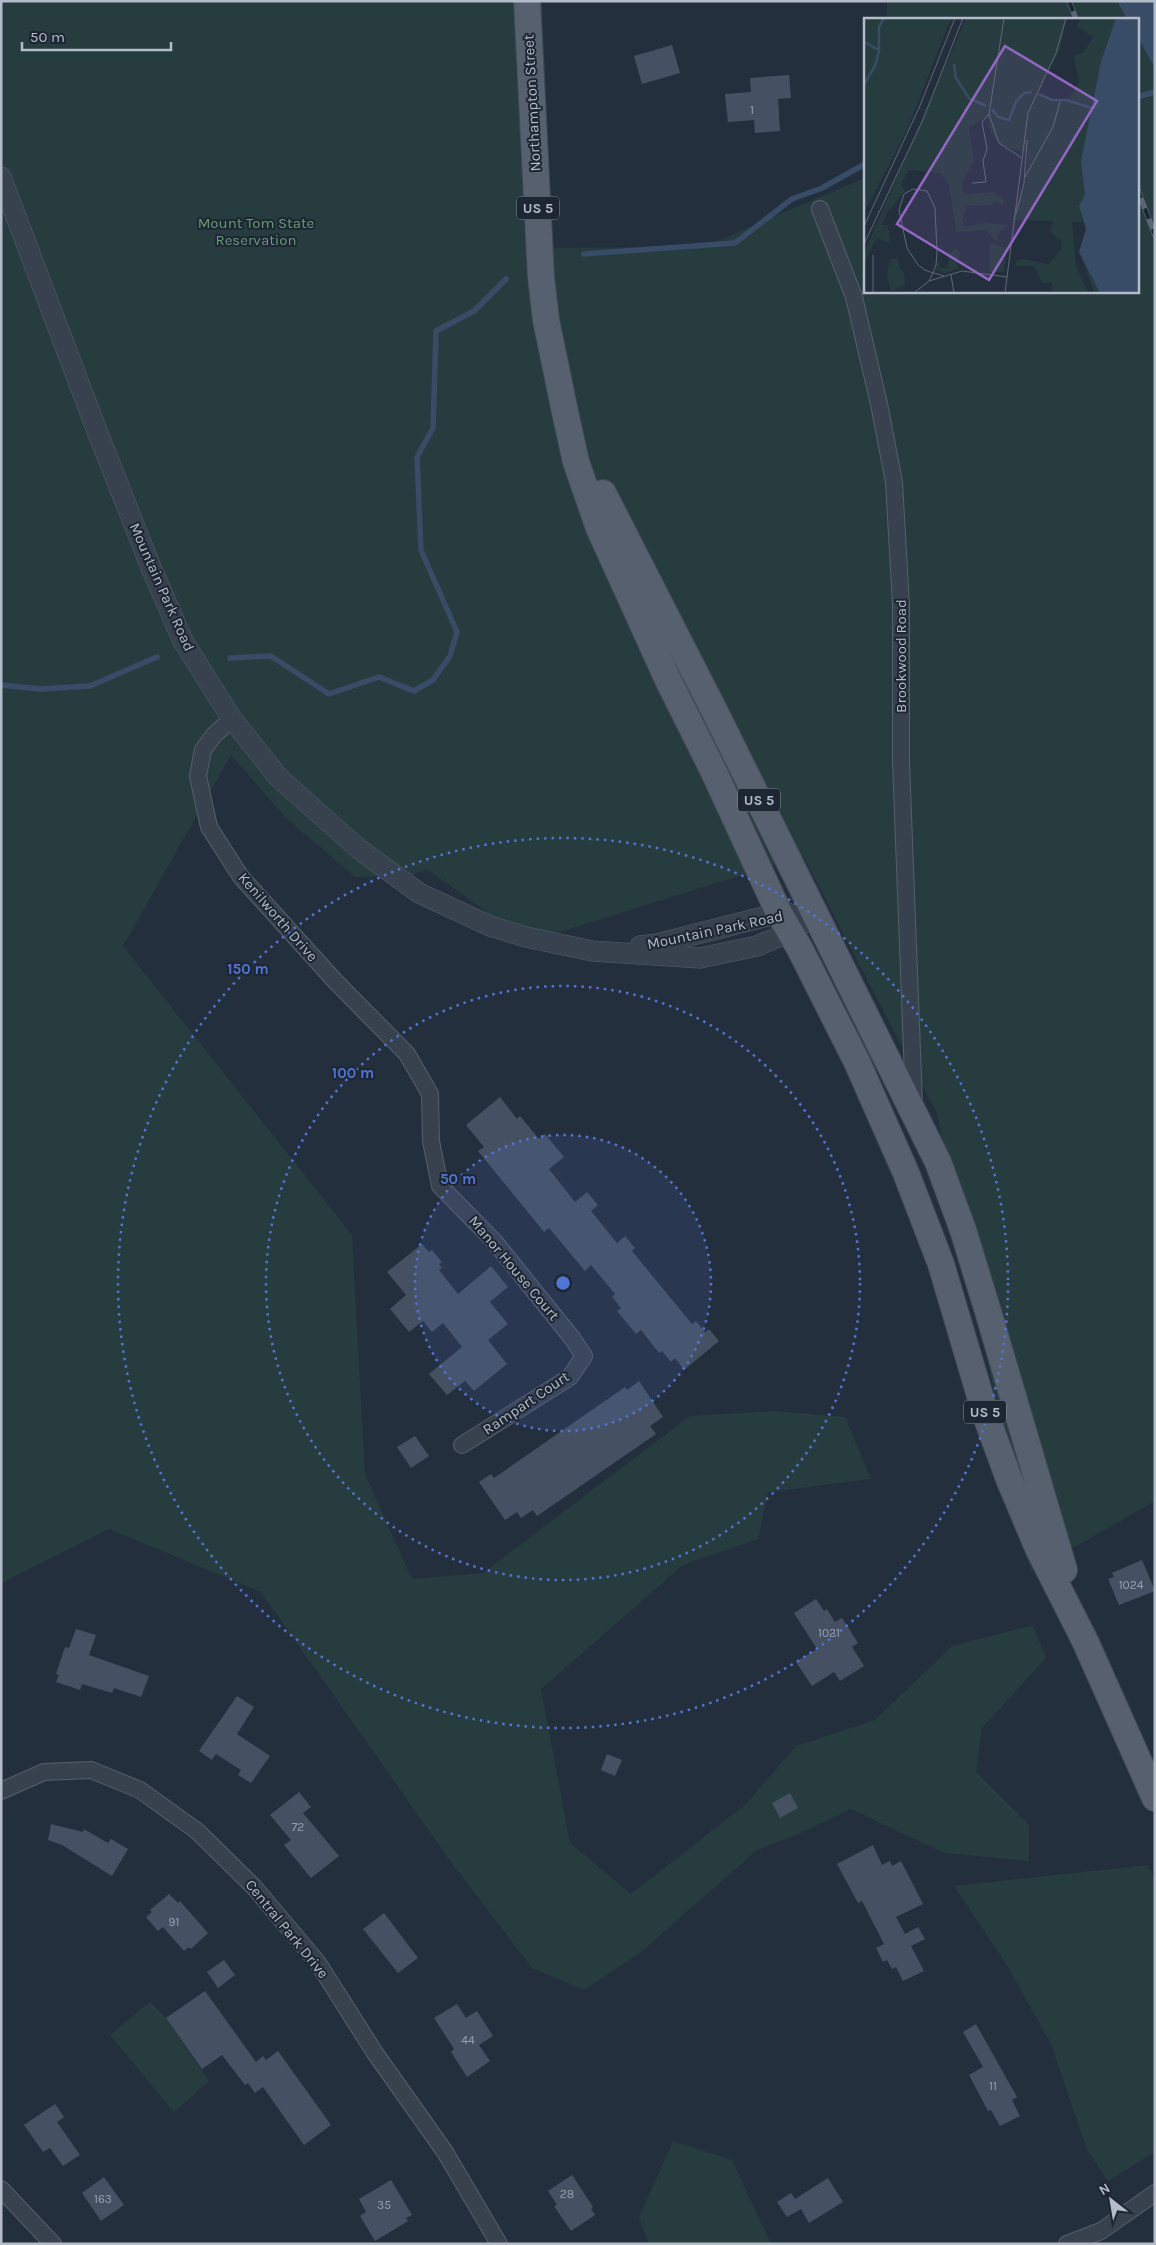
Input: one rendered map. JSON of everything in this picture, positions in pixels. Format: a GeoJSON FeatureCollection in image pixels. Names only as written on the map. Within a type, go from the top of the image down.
{"type":"FeatureCollection","features":[{"type":"Feature","properties":{"kind":"main road","name":"Northampton Street"},"geometry":{"type":"LineString","coordinates":[[527,1],[543,299],[553,359],[565,412]]}},
{"type":"Feature","properties":{"kind":"main road","name":"US 5"},"geometry":{"type":"LineString","coordinates":[[565,412],[623,534],[714,710],[938,1162],[963,1230],[1086,1643]]}},
{"type":"Feature","properties":{"kind":"main road","name":"US 5"},"geometry":{"type":"LineString","coordinates":[[565,412],[576,462],[599,528],[669,682],[784,922],[857,1062],[906,1172],[940,1264],[986,1416],[1009,1478],[1038,1548],[1086,1643],[1155,1798]]}},
{"type":"Feature","properties":{"kind":"street","name":"Mountain Park Road"},"geometry":{"type":"LineString","coordinates":[[1,177],[150,565],[183,641],[232,719],[279,778],[359,849],[419,893],[490,926],[566,947],[700,958],[757,946],[784,922]]}},
{"type":"Feature","properties":{"kind":"street","name":"Brookwood Road"},"geometry":{"type":"LineString","coordinates":[[820,209],[854,297],[879,404],[894,482],[901,605],[901,762],[914,1114]]}},
{"type":"Feature","properties":{"kind":"street","name":"Kenilworth Drive"},"geometry":{"type":"LineString","coordinates":[[232,719],[214,735],[203,750],[198,776],[209,827],[241,877],[335,981],[407,1054],[430,1094]]}},
{"type":"Feature","properties":{"kind":"street","name":"Mountain Park Road"},"geometry":{"type":"LineString","coordinates":[[592,950],[656,944],[816,915]]}},
{"type":"Feature","properties":{"kind":"street","name":"Manor House Court"},"geometry":{"type":"LineString","coordinates":[[430,1094],[431,1141],[440,1186],[494,1241],[572,1338],[584,1356]]}},
{"type":"Feature","properties":{"kind":"street","name":"Rampart Court"},"geometry":{"type":"LineString","coordinates":[[462,1445],[570,1377],[584,1356]]}},
{"type":"Feature","properties":{"kind":"street","name":"Central Park Drive"},"geometry":{"type":"LineString","coordinates":[[1,1791],[44,1772],[91,1770],[140,1790],[197,1831],[254,1887],[318,1963],[375,2053],[446,2152],[499,2244]]}},
{"type":"Feature","properties":{"kind":"street"},"geometry":{"type":"LineString","coordinates":[[1,2189],[53,2244]]}},
{"type":"Feature","properties":{"kind":"street"},"geometry":{"type":"LineString","coordinates":[[1068,2244],[1101,2231],[1155,2192]]}},
{"type":"Feature","properties":{"kind":"green space","name":"Mount Tom State Reservation"},"geometry":{"type":"Polygon","coordinates":[[[1,1],[542,1],[552,248],[703,247],[864,178],[864,292],[1138,292],[1138,38],[1155,68],[1155,1501],[1031,1572],[937,1114],[803,856],[528,942],[427,869],[413,875],[355,877],[285,817],[231,755],[123,946],[352,1235],[365,1474],[412,1579],[483,1573],[690,1416],[773,1411],[845,1417],[871,1479],[768,1492],[758,1539],[683,1565],[541,1689],[570,1843],[631,1894],[745,1805],[796,1746],[875,1720],[952,1646],[1033,1625],[1046,1658],[982,1728],[976,1772],[1029,1825],[1029,1861],[944,1853],[851,1809],[796,1835],[757,1850],[641,1952],[584,1990],[532,1968],[451,1862],[261,1592],[109,1529],[1,1583],[1,1]]]}},
{"type":"Feature","properties":{"kind":"green space"},"geometry":{"type":"Polygon","coordinates":[[[887,1],[1117,1],[1126,18],[887,18],[887,1]]]}},
{"type":"Feature","properties":{"kind":"green space"},"geometry":{"type":"Polygon","coordinates":[[[1148,1865],[1155,1880],[1155,2152],[1108,2181],[1087,2150],[1051,2044],[1008,1967],[954,1886],[1148,1865]]]}},
{"type":"Feature","properties":{"kind":"green space"},"geometry":{"type":"Polygon","coordinates":[[[150,2002],[166,2018],[209,2081],[174,2112],[110,2035],[150,2002]]]}},
{"type":"Feature","properties":{"kind":"green space"},"geometry":{"type":"Polygon","coordinates":[[[673,2141],[732,2160],[771,2244],[649,2244],[639,2218],[673,2141]]]}},
{"type":"Feature","properties":{"kind":"water"},"geometry":{"type":"Polygon","coordinates":[[[1117,1],[1155,1],[1155,68],[1138,38],[1138,18],[1126,18],[1117,1]]]}},
{"type":"Feature","properties":{"kind":"building"},"geometry":{"type":"Polygon","coordinates":[[[672,45],[680,73],[642,84],[634,56],[672,45]]]}},
{"type":"Feature","properties":{"kind":"building"},"geometry":{"type":"Polygon","coordinates":[[[789,75],[791,98],[778,99],[780,131],[755,133],[754,120],[728,122],[725,94],[751,92],[750,78],[789,75]]]}},
{"type":"Feature","properties":{"kind":"building"},"geometry":{"type":"Polygon","coordinates":[[[500,1097],[517,1119],[520,1116],[539,1139],[545,1134],[564,1157],[549,1169],[575,1202],[587,1192],[598,1205],[591,1211],[617,1243],[625,1236],[635,1248],[632,1251],[692,1324],[696,1321],[705,1332],[709,1329],[719,1341],[684,1370],[675,1358],[671,1362],[662,1351],[659,1353],[641,1330],[636,1334],[617,1311],[621,1308],[612,1297],[615,1294],[591,1265],[585,1271],[549,1228],[544,1232],[478,1151],[484,1147],[466,1125],[500,1097]]]}},
{"type":"Feature","properties":{"kind":"building"},"geometry":{"type":"Polygon","coordinates":[[[422,1244],[429,1252],[432,1250],[442,1262],[439,1264],[442,1268],[439,1270],[458,1294],[491,1266],[508,1287],[490,1302],[508,1324],[488,1340],[507,1364],[474,1391],[465,1381],[447,1395],[429,1374],[462,1347],[443,1323],[432,1332],[423,1321],[409,1332],[390,1309],[406,1295],[387,1272],[422,1244]]]}},
{"type":"Feature","properties":{"kind":"building"},"geometry":{"type":"Polygon","coordinates":[[[639,1381],[663,1417],[650,1426],[656,1434],[537,1516],[533,1510],[521,1518],[517,1512],[505,1520],[479,1482],[491,1474],[494,1478],[625,1387],[627,1390],[639,1381]]]}},
{"type":"Feature","properties":{"kind":"building"},"geometry":{"type":"Polygon","coordinates":[[[415,1436],[429,1456],[411,1468],[397,1447],[415,1436]]]}},
{"type":"Feature","properties":{"kind":"building"},"geometry":{"type":"Polygon","coordinates":[[[1142,1560],[1155,1591],[1119,1605],[1108,1579],[1114,1577],[1112,1573],[1142,1560]]]}},
{"type":"Feature","properties":{"kind":"building"},"geometry":{"type":"Polygon","coordinates":[[[816,1599],[824,1611],[827,1609],[835,1622],[842,1618],[858,1643],[852,1647],[864,1666],[840,1681],[834,1672],[812,1686],[796,1662],[817,1649],[794,1613],[816,1599]]]}},
{"type":"Feature","properties":{"kind":"building"},"geometry":{"type":"Polygon","coordinates":[[[76,1629],[96,1635],[89,1655],[149,1676],[141,1697],[114,1688],[112,1693],[82,1684],[80,1690],[56,1682],[59,1675],[56,1674],[65,1647],[69,1648],[76,1629]]]}},
{"type":"Feature","properties":{"kind":"building"},"geometry":{"type":"Polygon","coordinates":[[[237,1696],[254,1707],[237,1734],[270,1756],[251,1783],[238,1775],[241,1770],[216,1754],[212,1760],[199,1751],[237,1696]]]}},
{"type":"Feature","properties":{"kind":"building"},"geometry":{"type":"Polygon","coordinates":[[[607,1754],[622,1760],[615,1776],[601,1770],[607,1754]]]}},
{"type":"Feature","properties":{"kind":"building"},"geometry":{"type":"Polygon","coordinates":[[[299,1792],[311,1807],[303,1813],[339,1856],[311,1878],[284,1845],[291,1840],[270,1815],[299,1792]]]}},
{"type":"Feature","properties":{"kind":"building"},"geometry":{"type":"Polygon","coordinates":[[[790,1793],[798,1808],[780,1818],[772,1803],[790,1793]]]}},
{"type":"Feature","properties":{"kind":"building"},"geometry":{"type":"Polygon","coordinates":[[[51,1824],[83,1832],[84,1829],[108,1843],[111,1839],[128,1849],[112,1876],[62,1845],[48,1840],[51,1824]]]}},
{"type":"Feature","properties":{"kind":"building"},"geometry":{"type":"Polygon","coordinates":[[[873,1845],[882,1865],[890,1861],[892,1866],[901,1861],[923,1904],[896,1917],[905,1934],[918,1927],[925,1939],[911,1946],[924,1971],[903,1981],[896,1967],[892,1969],[887,1960],[883,1962],[876,1948],[884,1944],[862,1901],[858,1903],[837,1864],[873,1845]]]}},
{"type":"Feature","properties":{"kind":"building"},"geometry":{"type":"Polygon","coordinates":[[[169,1894],[178,1903],[180,1901],[208,1933],[191,1949],[189,1947],[184,1951],[163,1927],[158,1931],[146,1917],[152,1912],[150,1910],[169,1894]]]}},
{"type":"Feature","properties":{"kind":"building"},"geometry":{"type":"Polygon","coordinates":[[[384,1913],[418,1958],[398,1973],[363,1929],[384,1913]]]}},
{"type":"Feature","properties":{"kind":"building"},"geometry":{"type":"Polygon","coordinates":[[[224,1960],[235,1975],[218,1988],[207,1972],[224,1960]]]}},
{"type":"Feature","properties":{"kind":"building"},"geometry":{"type":"Polygon","coordinates":[[[205,1991],[256,2062],[263,2056],[266,2060],[278,2051],[331,2125],[304,2145],[263,2087],[255,2093],[248,2083],[245,2085],[222,2055],[202,2069],[166,2018],[205,1991]]]}},
{"type":"Feature","properties":{"kind":"building"},"geometry":{"type":"Polygon","coordinates":[[[457,2004],[466,2018],[477,2011],[493,2036],[479,2045],[490,2061],[467,2077],[451,2052],[454,2049],[434,2018],[457,2004]]]}},
{"type":"Feature","properties":{"kind":"building"},"geometry":{"type":"Polygon","coordinates":[[[976,2024],[1017,2097],[1012,2100],[1020,2116],[1000,2126],[991,2110],[988,2111],[969,2075],[983,2067],[963,2032],[976,2024]]]}},
{"type":"Feature","properties":{"kind":"building"},"geometry":{"type":"Polygon","coordinates":[[[55,2104],[64,2117],[57,2122],[80,2155],[63,2166],[50,2148],[43,2152],[24,2125],[55,2104]]]}},
{"type":"Feature","properties":{"kind":"building"},"geometry":{"type":"Polygon","coordinates":[[[572,2175],[593,2207],[591,2209],[595,2215],[571,2231],[554,2206],[557,2205],[548,2191],[572,2175]]]}},
{"type":"Feature","properties":{"kind":"building"},"geometry":{"type":"Polygon","coordinates":[[[104,2177],[124,2205],[101,2221],[82,2193],[104,2177]]]}},
{"type":"Feature","properties":{"kind":"building"},"geometry":{"type":"Polygon","coordinates":[[[828,2178],[843,2202],[809,2223],[801,2209],[787,2217],[777,2202],[791,2193],[795,2199],[828,2178]]]}},
{"type":"Feature","properties":{"kind":"building"},"geometry":{"type":"Polygon","coordinates":[[[391,2180],[412,2215],[406,2218],[408,2221],[375,2241],[360,2216],[366,2212],[359,2199],[391,2180]]]}},
{"type":"Feature","properties":{"kind":"waterway"},"geometry":{"type":"LineString","coordinates":[[1138,97],[1155,92]]}},
{"type":"Feature","properties":{"kind":"waterway"},"geometry":{"type":"LineString","coordinates":[[584,254],[735,243],[792,199],[822,188],[864,165]]}},
{"type":"Feature","properties":{"kind":"waterway"},"geometry":{"type":"LineString","coordinates":[[230,658],[271,656],[329,694],[379,677],[414,691],[433,680],[450,656],[457,632],[421,550],[417,457],[433,428],[436,331],[474,311],[506,279]]}},
{"type":"Feature","properties":{"kind":"waterway"},"geometry":{"type":"LineString","coordinates":[[1,685],[40,689],[90,686],[157,657]]}},
{"type":"Feature","properties":{"kind":"railway"},"geometry":{"type":"LineString","coordinates":[[1069,1],[1076,18]]}},
{"type":"Feature","properties":{"kind":"railway"},"geometry":{"type":"LineString","coordinates":[[1138,191],[1155,235]]}}]}
